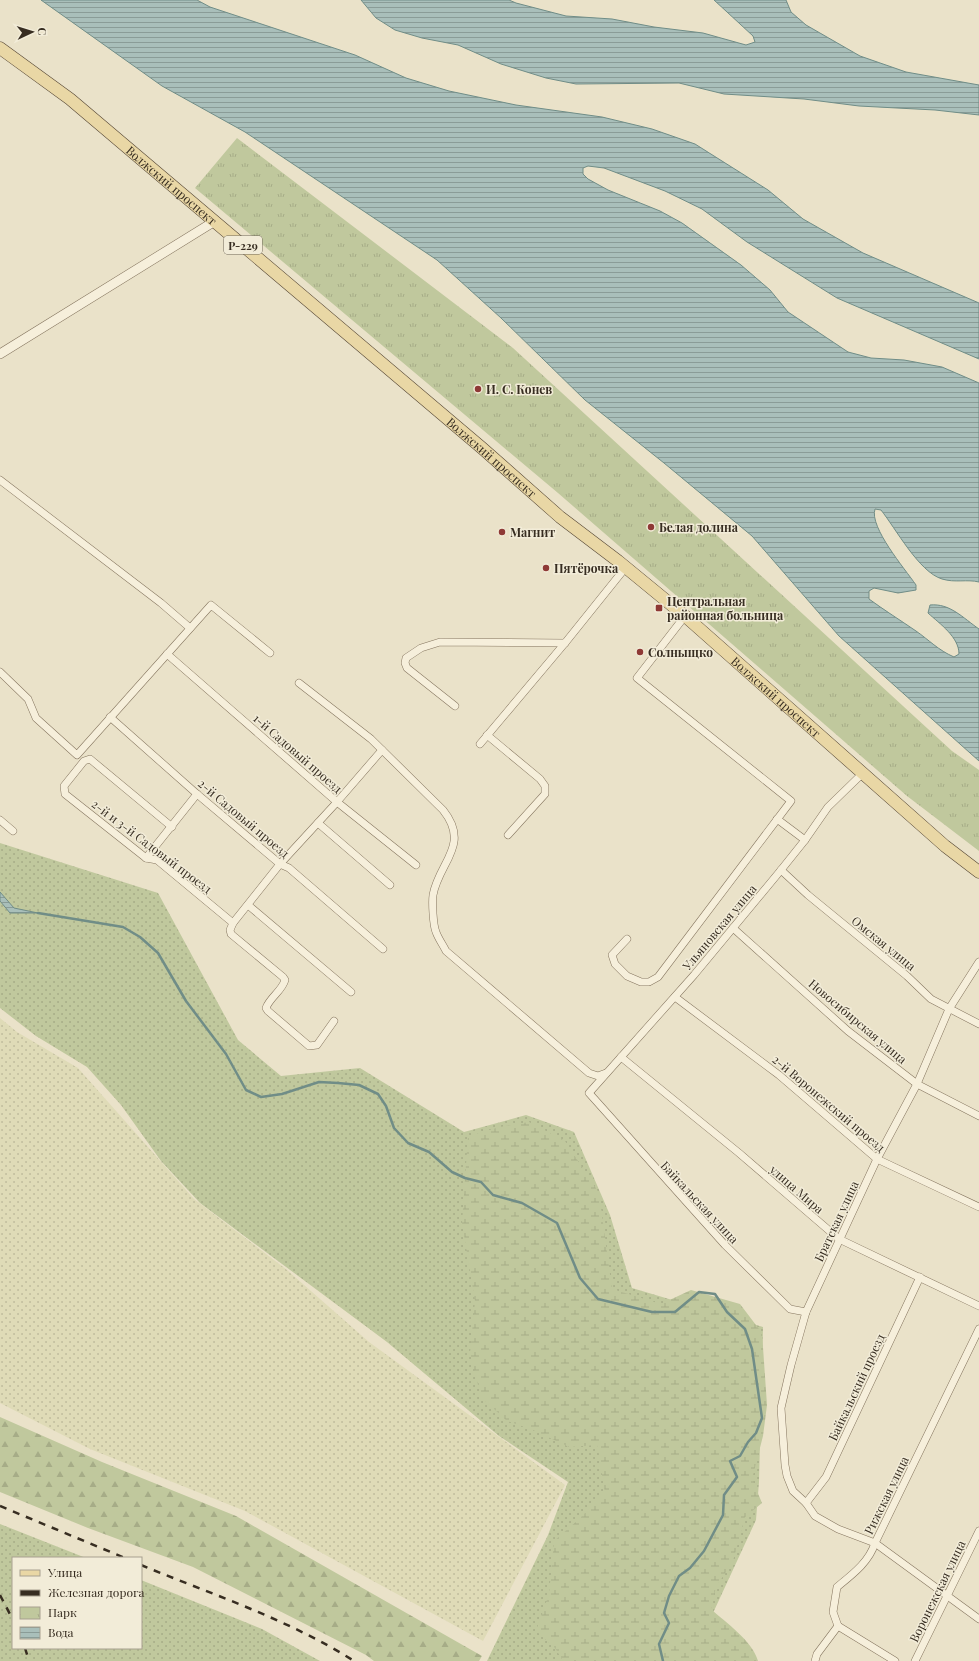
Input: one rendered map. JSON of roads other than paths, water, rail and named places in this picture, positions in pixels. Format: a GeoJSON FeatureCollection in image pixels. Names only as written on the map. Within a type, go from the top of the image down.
{"type":"FeatureCollection","features":[{"type":"Feature","properties":{"kind":"main road","name":"Волжский проспект"},"geometry":{"type":"LineString","coordinates":[[0,48],[70,99],[482,448],[560,517],[626,567],[685,616],[945,846],[979,872]]}},
{"type":"Feature","properties":{"kind":"street"},"geometry":{"type":"LineString","coordinates":[[0,354],[215,221]]}},
{"type":"Feature","properties":{"kind":"street"},"geometry":{"type":"LineString","coordinates":[[0,480],[160,603],[190,628]]}},
{"type":"Feature","properties":{"kind":"street"},"geometry":{"type":"LineString","coordinates":[[480,744],[565,643],[626,567]]}},
{"type":"Feature","properties":{"kind":"street"},"geometry":{"type":"LineString","coordinates":[[0,672],[28,699],[36,718],[78,755],[210,605],[270,653]]}},
{"type":"Feature","properties":{"kind":"street"},"geometry":{"type":"LineString","coordinates":[[627,939],[612,955],[615,964],[627,976],[641,982],[649,982],[658,977],[791,801],[637,678],[685,616]]}},
{"type":"Feature","properties":{"kind":"street"},"geometry":{"type":"LineString","coordinates":[[455,706],[407,668],[404,663],[406,658],[421,648],[440,642],[565,643]]}},
{"type":"Feature","properties":{"kind":"street","name":"1-й Садовый проезд"},"geometry":{"type":"LineString","coordinates":[[167,654],[337,802],[416,865]]}},
{"type":"Feature","properties":{"kind":"street"},"geometry":{"type":"LineString","coordinates":[[299,683],[371,739],[443,810],[453,825],[454,839],[452,853],[433,895],[435,932],[446,951],[589,1073],[598,1076],[608,1072]]}},
{"type":"Feature","properties":{"kind":"street","name":"2-й Садовый проезд"},"geometry":{"type":"LineString","coordinates":[[110,717],[197,794],[280,864],[289,868],[383,949]]}},
{"type":"Feature","properties":{"kind":"street"},"geometry":{"type":"LineString","coordinates":[[487,735],[540,778],[545,786],[545,794],[508,835]]}},
{"type":"Feature","properties":{"kind":"street"},"geometry":{"type":"LineString","coordinates":[[334,1020],[317,1045],[314,1047],[309,1046],[268,1011],[266,1008],[268,1003],[284,985],[285,980],[231,934],[230,930],[233,923],[280,864],[382,750]]}},
{"type":"Feature","properties":{"kind":"street","name":"2-й и 3-й Садовый проезд"},"geometry":{"type":"LineString","coordinates":[[172,827],[90,759],[84,761],[64,786],[65,794],[146,858],[157,860],[233,923]]}},
{"type":"Feature","properties":{"kind":"street","name":"Ульяновская улица"},"geometry":{"type":"LineString","coordinates":[[589,1093],[675,997],[733,928],[805,840],[828,807],[863,773]]}},
{"type":"Feature","properties":{"kind":"street"},"geometry":{"type":"LineString","coordinates":[[146,858],[197,794]]}},
{"type":"Feature","properties":{"kind":"street"},"geometry":{"type":"LineString","coordinates":[[777,819],[805,840]]}},
{"type":"Feature","properties":{"kind":"street"},"geometry":{"type":"LineString","coordinates":[[0,820],[13,831]]}},
{"type":"Feature","properties":{"kind":"street"},"geometry":{"type":"LineString","coordinates":[[318,823],[390,885]]}},
{"type":"Feature","properties":{"kind":"street","name":"Омская улица"},"geometry":{"type":"LineString","coordinates":[[781,870],[808,895],[907,976],[931,998],[979,1024]]}},
{"type":"Feature","properties":{"kind":"street"},"geometry":{"type":"LineString","coordinates":[[248,905],[351,992]]}},
{"type":"Feature","properties":{"kind":"street","name":"Новосибирская улица"},"geometry":{"type":"LineString","coordinates":[[733,928],[848,1031],[917,1084],[979,1116]]}},
{"type":"Feature","properties":{"kind":"street","name":"Братская улица"},"geometry":{"type":"LineString","coordinates":[[806,1503],[793,1491],[784,1465],[781,1408],[806,1312],[877,1159],[917,1084],[949,1009],[979,962]]}},
{"type":"Feature","properties":{"kind":"street","name":"2-й Воронежский проезд"},"geometry":{"type":"LineString","coordinates":[[675,997],[779,1075],[877,1159],[979,1207]]}},
{"type":"Feature","properties":{"kind":"street","name":"улица Мира"},"geometry":{"type":"LineString","coordinates":[[621,1057],[739,1153],[839,1239],[979,1306]]}},
{"type":"Feature","properties":{"kind":"street","name":"Байкальская улица"},"geometry":{"type":"LineString","coordinates":[[589,1093],[725,1245],[790,1309],[806,1312]]}},
{"type":"Feature","properties":{"kind":"street","name":"Байкальский проезд"},"geometry":{"type":"LineString","coordinates":[[806,1503],[826,1477],[920,1277]]}},
{"type":"Feature","properties":{"kind":"street","name":"Рижская улица"},"geometry":{"type":"LineString","coordinates":[[838,1626],[833,1612],[837,1587],[858,1570],[872,1553],[979,1329]]}},
{"type":"Feature","properties":{"kind":"street"},"geometry":{"type":"LineString","coordinates":[[806,1503],[814,1516],[838,1529],[876,1543],[947,1597],[979,1619]]}},
{"type":"Feature","properties":{"kind":"street","name":"Воронежская улица"},"geometry":{"type":"LineString","coordinates":[[915,1661],[979,1531]]}},
{"type":"Feature","properties":{"kind":"street"},"geometry":{"type":"LineString","coordinates":[[814,1661],[838,1626],[895,1661]]}},
{"type":"Feature","properties":{"kind":"water"},"geometry":{"type":"Polygon","coordinates":[[[41,0],[197,0],[210,7],[355,55],[406,78],[449,91],[516,105],[602,117],[652,129],[695,144],[768,190],[803,219],[863,253],[979,303],[979,359],[837,298],[747,242],[702,209],[665,191],[604,168],[588,166],[583,168],[583,174],[588,179],[608,190],[660,211],[682,223],[741,265],[770,290],[788,312],[848,352],[871,358],[904,360],[942,367],[979,383],[979,582],[947,580],[933,575],[908,549],[881,510],[875,509],[877,526],[882,537],[916,585],[916,590],[898,593],[874,588],[869,591],[869,599],[938,648],[954,657],[959,654],[956,642],[948,631],[928,613],[930,605],[944,606],[956,612],[979,629],[979,761],[839,636],[752,536],[585,400],[501,318],[437,260],[245,132],[162,86],[41,0]]]}},
{"type":"Feature","properties":{"kind":"water"},"geometry":{"type":"Polygon","coordinates":[[[361,0],[509,0],[566,16],[612,19],[654,27],[703,33],[746,45],[755,42],[753,36],[714,0],[786,0],[791,12],[806,25],[860,56],[906,72],[979,85],[979,115],[935,110],[859,106],[804,99],[724,94],[679,83],[576,84],[546,78],[501,64],[458,45],[422,38],[395,30],[376,18],[361,0]]]}},
{"type":"Feature","properties":{"kind":"water"},"geometry":{"type":"Polygon","coordinates":[[[0,892],[14,908],[38,913],[10,913],[0,901],[0,892]]]}},
{"type":"Feature","properties":{"kind":"waterway"},"geometry":{"type":"LineString","coordinates":[[38,913],[123,927],[140,937],[158,953],[186,1001],[226,1054],[246,1090],[261,1097],[282,1094],[319,1082],[359,1085],[378,1094],[386,1106],[394,1128],[408,1143],[429,1152],[452,1172],[465,1178],[481,1182],[493,1195],[522,1203],[557,1223],[580,1278],[598,1299],[652,1312],[675,1312],[699,1292],[715,1294],[727,1312],[745,1329],[752,1349],[762,1418],[756,1433],[748,1442],[740,1456],[730,1461],[737,1477],[724,1495],[723,1515],[704,1551],[690,1568],[679,1576],[669,1596],[664,1613],[669,1623],[659,1644],[663,1661]]}},
{"type":"Feature","properties":{"kind":"railway"},"geometry":{"type":"LineString","coordinates":[[0,1506],[123,1557]]}},
{"type":"Feature","properties":{"kind":"railway"},"geometry":{"type":"LineString","coordinates":[[142,1565],[277,1620],[329,1646],[354,1661]]}},
{"type":"Feature","properties":{"kind":"railway"},"geometry":{"type":"LineString","coordinates":[[0,1595],[12,1618]]}},
{"type":"Feature","properties":{"kind":"railway"},"geometry":{"type":"LineString","coordinates":[[25,1649],[29,1661]]}},
{"type":"Feature","properties":{"kind":"place","name":"И. С. Конев"},"geometry":{"type":"Point","coordinates":[478,389]}},
{"type":"Feature","properties":{"kind":"place","name":"Белая долина"},"geometry":{"type":"Point","coordinates":[651,527]}},
{"type":"Feature","properties":{"kind":"place","name":"Магнит"},"geometry":{"type":"Point","coordinates":[502,532]}},
{"type":"Feature","properties":{"kind":"place","name":"Пятёрочка"},"geometry":{"type":"Point","coordinates":[546,568]}},
{"type":"Feature","properties":{"kind":"place","name":"Центральная районная больница"},"geometry":{"type":"Point","coordinates":[659,608]}},
{"type":"Feature","properties":{"kind":"place","name":"Солныщко"},"geometry":{"type":"Point","coordinates":[640,652]}}]}
